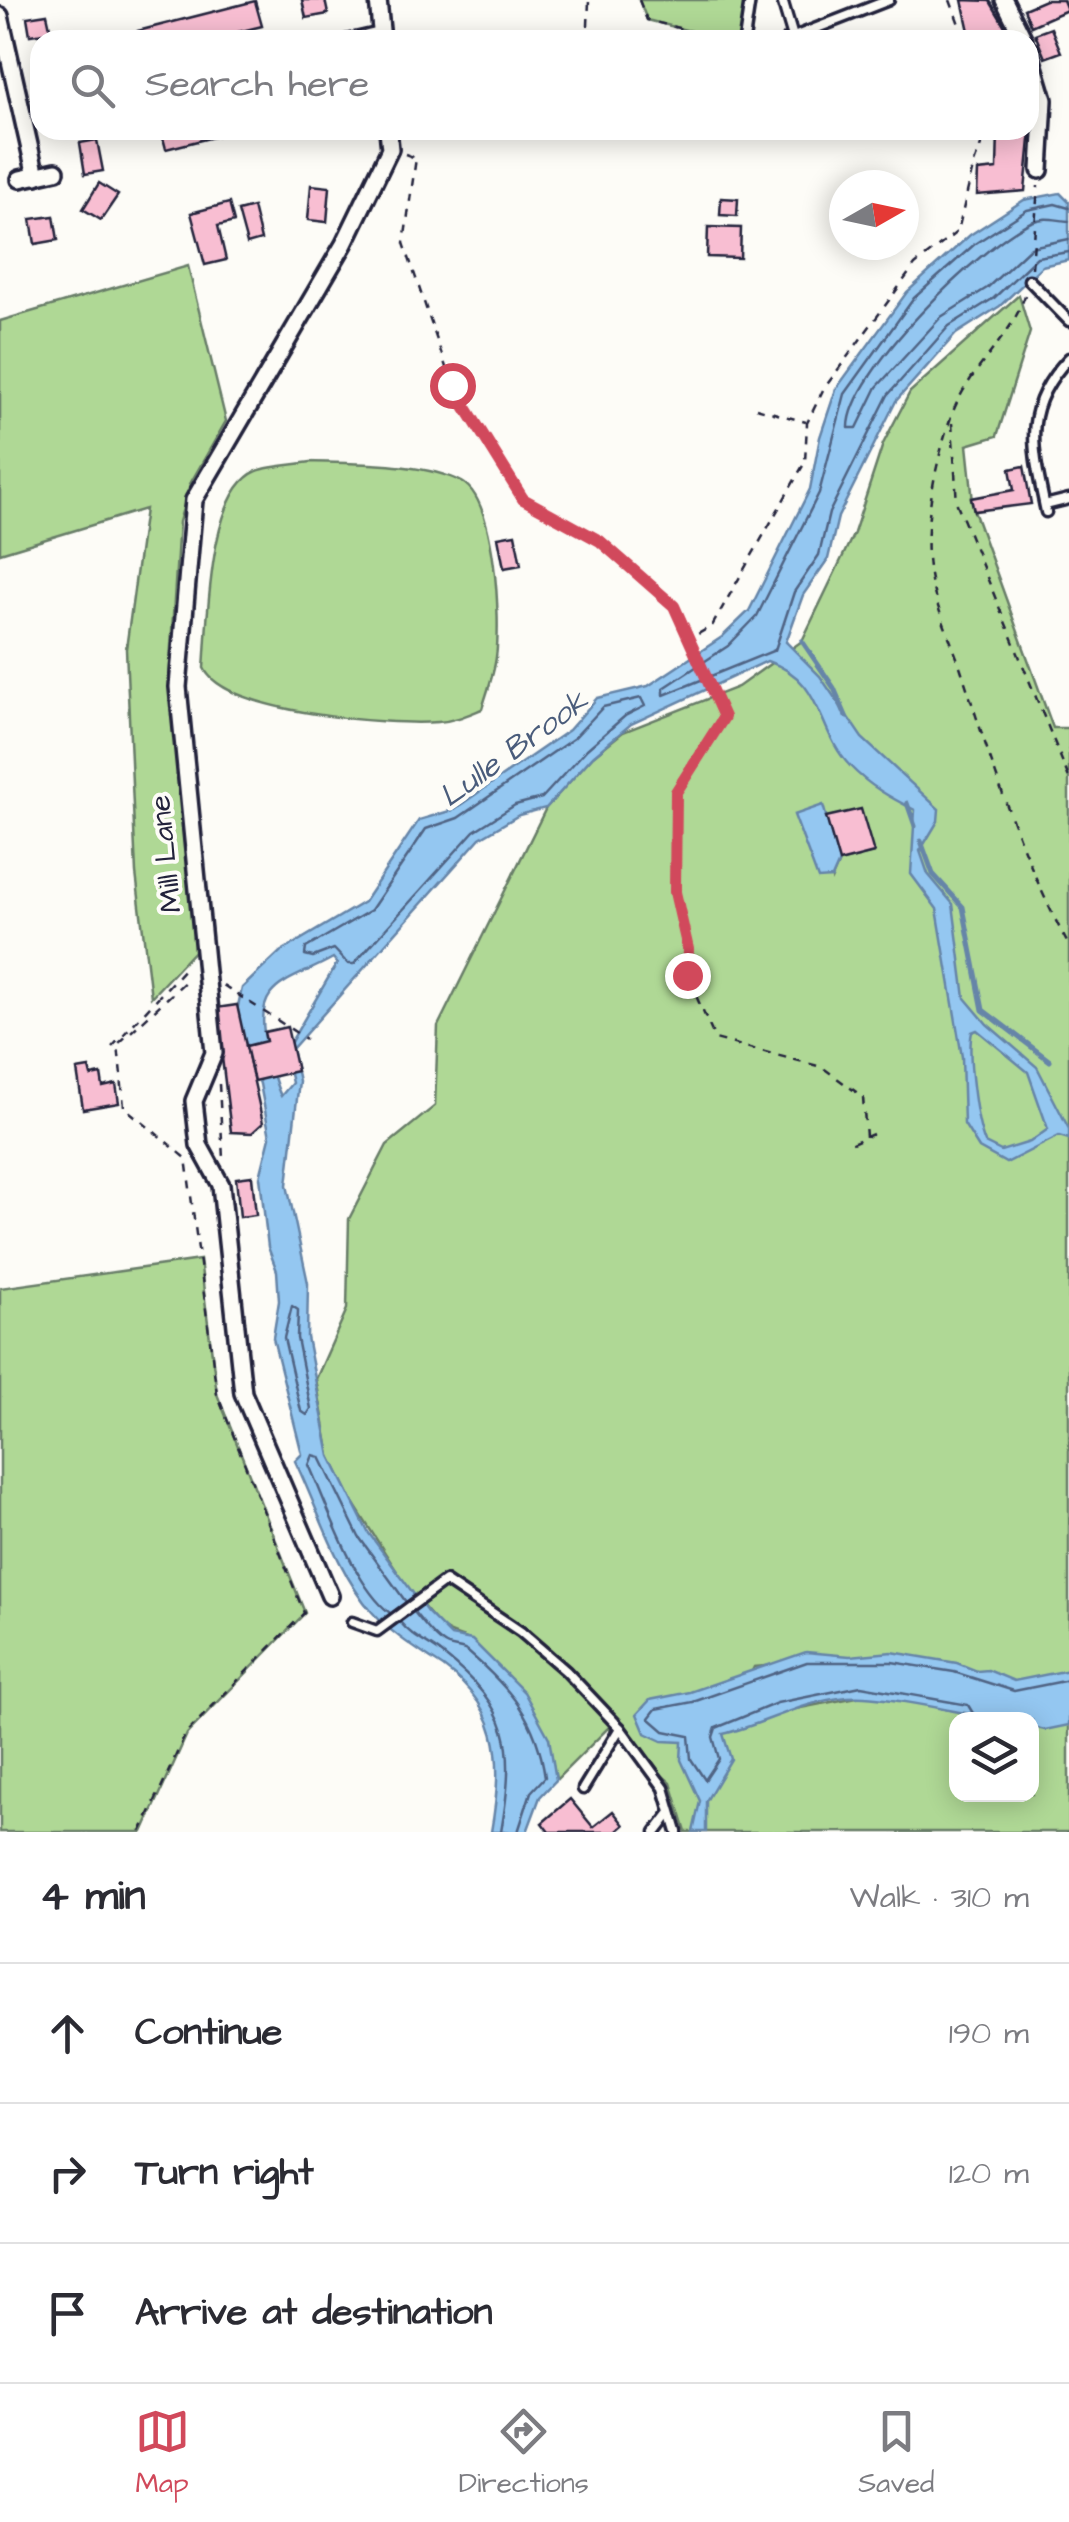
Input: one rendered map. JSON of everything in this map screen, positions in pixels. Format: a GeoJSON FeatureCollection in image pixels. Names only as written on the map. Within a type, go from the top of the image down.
{"type":"FeatureCollection","features":[{"type":"Feature","properties":{"kind":"street"},"geometry":{"type":"LineString","coordinates":[[378,0],[380,30]]}},
{"type":"Feature","properties":{"kind":"street"},"geometry":{"type":"LineString","coordinates":[[1004,0],[1019,30]]}},
{"type":"Feature","properties":{"kind":"street"},"geometry":{"type":"LineString","coordinates":[[0,16],[28,178],[56,171]]}},
{"type":"Feature","properties":{"kind":"street"},"geometry":{"type":"LineString","coordinates":[[1039,83],[1044,100],[1040,170]]}},
{"type":"Feature","properties":{"kind":"street"},"geometry":{"type":"LineString","coordinates":[[389,140],[390,149]]}},
{"type":"Feature","properties":{"kind":"street","name":"Mill Lane"},"geometry":{"type":"LineString","coordinates":[[330,1596],[243,1393],[221,1185],[198,1144],[194,1101],[214,1053],[178,687],[194,500],[344,244],[390,149]]}},
{"type":"Feature","properties":{"kind":"lane"},"geometry":{"type":"LineString","coordinates":[[746,30],[750,0]]}},
{"type":"Feature","properties":{"kind":"lane"},"geometry":{"type":"LineString","coordinates":[[782,0],[788,30]]}},
{"type":"Feature","properties":{"kind":"lane"},"geometry":{"type":"LineString","coordinates":[[810,30],[889,0]]}},
{"type":"Feature","properties":{"kind":"lane"},"geometry":{"type":"LineString","coordinates":[[1029,280],[1069,321]]}},
{"type":"Feature","properties":{"kind":"lane"},"geometry":{"type":"LineString","coordinates":[[1069,358],[1039,397],[1031,446],[1045,509],[1069,500]]}},
{"type":"Feature","properties":{"kind":"lane"},"geometry":{"type":"LineString","coordinates":[[352,1622],[377,1631],[445,1582],[520,1632],[566,1671],[620,1728],[664,1788],[677,1832]]}},
{"type":"Feature","properties":{"kind":"lane"},"geometry":{"type":"LineString","coordinates":[[583,1790],[620,1728]]}},
{"type":"Feature","properties":{"kind":"lane"},"geometry":{"type":"LineString","coordinates":[[656,1832],[669,1814]]}},
{"type":"Feature","properties":{"kind":"path"},"geometry":{"type":"LineString","coordinates":[[588,26],[589,0]]}},
{"type":"Feature","properties":{"kind":"path"},"geometry":{"type":"LineString","coordinates":[[639,0],[647,20],[686,30]]}},
{"type":"Feature","properties":{"kind":"path"},"geometry":{"type":"LineString","coordinates":[[950,0],[961,30]]}},
{"type":"Feature","properties":{"kind":"path"},"geometry":{"type":"LineString","coordinates":[[691,638],[712,626],[805,462],[808,422],[823,390],[915,265],[958,231],[983,140]]}},
{"type":"Feature","properties":{"kind":"path"},"geometry":{"type":"LineString","coordinates":[[390,149],[416,158],[404,243],[452,385],[523,499],[600,541],[674,606],[724,717],[676,792],[675,892],[688,949],[687,975],[714,1039],[822,1067],[863,1097],[866,1137]]}},
{"type":"Feature","properties":{"kind":"path"},"geometry":{"type":"LineString","coordinates":[[1040,170],[1032,270],[1018,319],[978,363],[952,416],[931,498],[930,574],[1016,827],[1042,896],[1069,946]]}},
{"type":"Feature","properties":{"kind":"path"},"geometry":{"type":"LineString","coordinates":[[756,408],[808,422]]}},
{"type":"Feature","properties":{"kind":"path"},"geometry":{"type":"LineString","coordinates":[[952,416],[957,504],[1069,778]]}},
{"type":"Feature","properties":{"kind":"path"},"geometry":{"type":"LineString","coordinates":[[112,1046],[204,956]]}},
{"type":"Feature","properties":{"kind":"path"},"geometry":{"type":"LineString","coordinates":[[140,1832],[186,1733],[304,1613],[217,1394],[186,1158],[124,1107],[118,1044],[204,956]]}},
{"type":"Feature","properties":{"kind":"path"},"geometry":{"type":"LineString","coordinates":[[234,990],[306,1038]]}},
{"type":"Feature","properties":{"kind":"path"},"geometry":{"type":"LineString","coordinates":[[210,1171],[226,1156],[219,1083]]}},
{"type":"Feature","properties":{"kind":"path"},"geometry":{"type":"LineString","coordinates":[[852,1143],[874,1134]]}},
{"type":"Feature","properties":{"kind":"green space"},"geometry":{"type":"Polygon","coordinates":[[[639,0],[750,0],[746,30],[686,30],[647,20],[639,0]]]}},
{"type":"Feature","properties":{"kind":"green space"},"geometry":{"type":"Polygon","coordinates":[[[188,266],[226,421],[190,484],[179,522],[169,678],[198,947],[151,997],[136,873],[126,649],[145,509],[0,553],[0,321],[188,266]]]}},
{"type":"Feature","properties":{"kind":"green space"},"geometry":{"type":"Polygon","coordinates":[[[1019,295],[1030,332],[997,436],[967,445],[974,511],[1053,728],[1069,728],[1069,1832],[686,1832],[671,1783],[608,1728],[556,1780],[545,1736],[529,1703],[474,1643],[441,1627],[408,1589],[352,1501],[330,1456],[316,1379],[347,1309],[349,1219],[387,1145],[435,1106],[438,1026],[546,808],[593,756],[623,732],[738,687],[802,641],[854,533],[883,444],[910,392],[1019,295]],[[826,817],[832,878],[839,862],[873,853],[826,817]],[[906,1655],[754,1667],[722,1733],[780,1712],[877,1693],[906,1655]]]}},
{"type":"Feature","properties":{"kind":"green space"},"geometry":{"type":"Polygon","coordinates":[[[311,462],[428,471],[462,482],[473,493],[489,536],[498,617],[495,663],[482,709],[438,722],[349,719],[243,696],[218,683],[204,668],[214,559],[229,504],[241,483],[257,471],[311,462]]]}},
{"type":"Feature","properties":{"kind":"green space"},"geometry":{"type":"Polygon","coordinates":[[[200,1260],[217,1394],[305,1613],[187,1734],[143,1832],[0,1832],[0,1288],[200,1260]]]}},
{"type":"Feature","properties":{"kind":"water"},"geometry":{"type":"Polygon","coordinates":[[[1060,193],[1069,202],[1069,260],[1042,266],[1000,306],[956,334],[896,401],[838,517],[828,559],[803,595],[786,642],[820,676],[862,738],[939,809],[938,821],[920,851],[928,874],[953,904],[965,998],[987,1024],[1037,1067],[1069,1129],[1069,1139],[1059,1136],[1006,1163],[979,1148],[964,1124],[962,1057],[937,909],[911,874],[915,810],[881,791],[850,766],[800,680],[767,661],[631,724],[593,756],[546,808],[519,815],[480,838],[292,1049],[299,1081],[287,1185],[308,1283],[307,1337],[330,1456],[368,1532],[427,1612],[451,1636],[472,1640],[524,1692],[549,1738],[556,1780],[540,1797],[527,1832],[491,1832],[496,1756],[485,1713],[454,1676],[372,1612],[338,1559],[295,1461],[302,1454],[273,1338],[279,1301],[277,1271],[268,1247],[260,1177],[270,1137],[260,1084],[236,1015],[242,988],[280,952],[364,902],[419,820],[453,810],[569,730],[597,698],[648,686],[722,637],[749,611],[810,489],[820,437],[836,389],[907,292],[970,235],[1024,200],[1060,193]],[[333,958],[278,987],[264,1008],[266,1043],[281,1096],[292,1083],[285,1052],[337,963],[333,958]],[[977,1030],[972,1032],[972,1071],[985,1143],[1001,1151],[1030,1142],[1048,1129],[1028,1072],[977,1030]]]}},
{"type":"Feature","properties":{"kind":"water"},"geometry":{"type":"Polygon","coordinates":[[[823,805],[839,862],[832,878],[818,879],[794,815],[823,805]]]}},
{"type":"Feature","properties":{"kind":"water"},"geometry":{"type":"Polygon","coordinates":[[[806,1652],[850,1656],[892,1652],[957,1663],[977,1671],[988,1670],[1014,1681],[1069,1670],[1069,1725],[1039,1729],[1039,1712],[960,1712],[864,1697],[809,1705],[723,1734],[731,1759],[706,1801],[706,1832],[693,1832],[700,1801],[681,1760],[682,1742],[662,1741],[645,1733],[637,1714],[650,1700],[690,1692],[806,1652]]]}},
{"type":"Feature","properties":{"kind":"building"},"geometry":{"type":"Polygon","coordinates":[[[302,0],[325,0],[328,14],[306,18],[302,0]]]}},
{"type":"Feature","properties":{"kind":"building"},"geometry":{"type":"Polygon","coordinates":[[[962,0],[990,1],[1007,30],[969,30],[962,0]]]}},
{"type":"Feature","properties":{"kind":"building"},"geometry":{"type":"Polygon","coordinates":[[[1045,0],[1063,0],[1067,10],[1031,26],[1024,9],[1045,0]]]}},
{"type":"Feature","properties":{"kind":"building"},"geometry":{"type":"Polygon","coordinates":[[[255,1],[262,26],[246,30],[142,30],[255,1]]]}},
{"type":"Feature","properties":{"kind":"building"},"geometry":{"type":"Polygon","coordinates":[[[47,14],[51,30],[30,30],[30,35],[27,17],[47,14]]]}},
{"type":"Feature","properties":{"kind":"building"},"geometry":{"type":"Polygon","coordinates":[[[1051,28],[1061,52],[1045,58],[1039,32],[1051,28]]]}},
{"type":"Feature","properties":{"kind":"building"},"geometry":{"type":"Polygon","coordinates":[[[97,140],[103,171],[85,174],[80,143],[97,140]]]}},
{"type":"Feature","properties":{"kind":"building"},"geometry":{"type":"Polygon","coordinates":[[[164,140],[202,140],[166,149],[164,140]]]}},
{"type":"Feature","properties":{"kind":"building"},"geometry":{"type":"Polygon","coordinates":[[[998,140],[1030,140],[1025,191],[977,195],[978,171],[997,169],[998,140]]]}},
{"type":"Feature","properties":{"kind":"building"},"geometry":{"type":"Polygon","coordinates":[[[99,183],[118,195],[101,220],[83,209],[99,183]]]}},
{"type":"Feature","properties":{"kind":"building"},"geometry":{"type":"Polygon","coordinates":[[[311,185],[330,187],[327,222],[308,220],[311,185]]]}},
{"type":"Feature","properties":{"kind":"building"},"geometry":{"type":"Polygon","coordinates":[[[721,198],[738,199],[737,216],[720,215],[721,198]]]}},
{"type":"Feature","properties":{"kind":"building"},"geometry":{"type":"Polygon","coordinates":[[[229,203],[234,222],[218,226],[226,260],[205,265],[191,213],[229,203]]]}},
{"type":"Feature","properties":{"kind":"building"},"geometry":{"type":"Polygon","coordinates":[[[253,207],[261,240],[247,244],[238,211],[253,207]]]}},
{"type":"Feature","properties":{"kind":"building"},"geometry":{"type":"Polygon","coordinates":[[[54,216],[58,240],[35,244],[31,219],[54,216]]]}},
{"type":"Feature","properties":{"kind":"building"},"geometry":{"type":"Polygon","coordinates":[[[708,227],[741,228],[740,258],[707,257],[708,227]]]}},
{"type":"Feature","properties":{"kind":"building"},"geometry":{"type":"Polygon","coordinates":[[[1024,466],[1031,504],[974,511],[971,498],[1014,490],[1010,469],[1024,466]]]}},
{"type":"Feature","properties":{"kind":"building"},"geometry":{"type":"Polygon","coordinates":[[[515,534],[521,565],[504,568],[498,537],[515,534]]]}},
{"type":"Feature","properties":{"kind":"building"},"geometry":{"type":"Polygon","coordinates":[[[861,809],[874,853],[839,862],[826,817],[861,809]]]}},
{"type":"Feature","properties":{"kind":"building"},"geometry":{"type":"Polygon","coordinates":[[[237,1005],[263,1123],[252,1133],[231,1132],[216,1008],[237,1005]]]}},
{"type":"Feature","properties":{"kind":"building"},"geometry":{"type":"Polygon","coordinates":[[[287,1027],[297,1071],[254,1081],[246,1046],[266,1041],[264,1032],[287,1027]]]}},
{"type":"Feature","properties":{"kind":"building"},"geometry":{"type":"Polygon","coordinates":[[[89,1068],[91,1076],[101,1074],[103,1087],[116,1084],[119,1103],[83,1109],[77,1070],[89,1068]]]}},
{"type":"Feature","properties":{"kind":"building"},"geometry":{"type":"Polygon","coordinates":[[[252,1176],[256,1215],[240,1217],[236,1178],[252,1176]]]}},
{"type":"Feature","properties":{"kind":"building"},"geometry":{"type":"Polygon","coordinates":[[[570,1799],[593,1827],[613,1811],[624,1825],[616,1832],[549,1832],[542,1823],[570,1799]]]}},
{"type":"Feature","properties":{"kind":"waterway"},"geometry":{"type":"LineString","coordinates":[[802,641],[834,688],[846,716]]}},
{"type":"Feature","properties":{"kind":"waterway"},"geometry":{"type":"LineString","coordinates":[[907,803],[915,826]]}},
{"type":"Feature","properties":{"kind":"waterway"},"geometry":{"type":"LineString","coordinates":[[921,841],[933,874],[963,907],[983,1010],[1050,1061]]}},
{"type":"Feature","properties":{"kind":"route"},"geometry":{"type":"LineString","coordinates":[[452,385],[523,499],[600,541],[674,606],[724,717],[676,792],[675,892],[688,949],[687,975]]}},
{"type":"Feature","properties":{"kind":"water label","name":"Lulle Brook"},"geometry":{"type":"Point","coordinates":[514,749]}}]}
